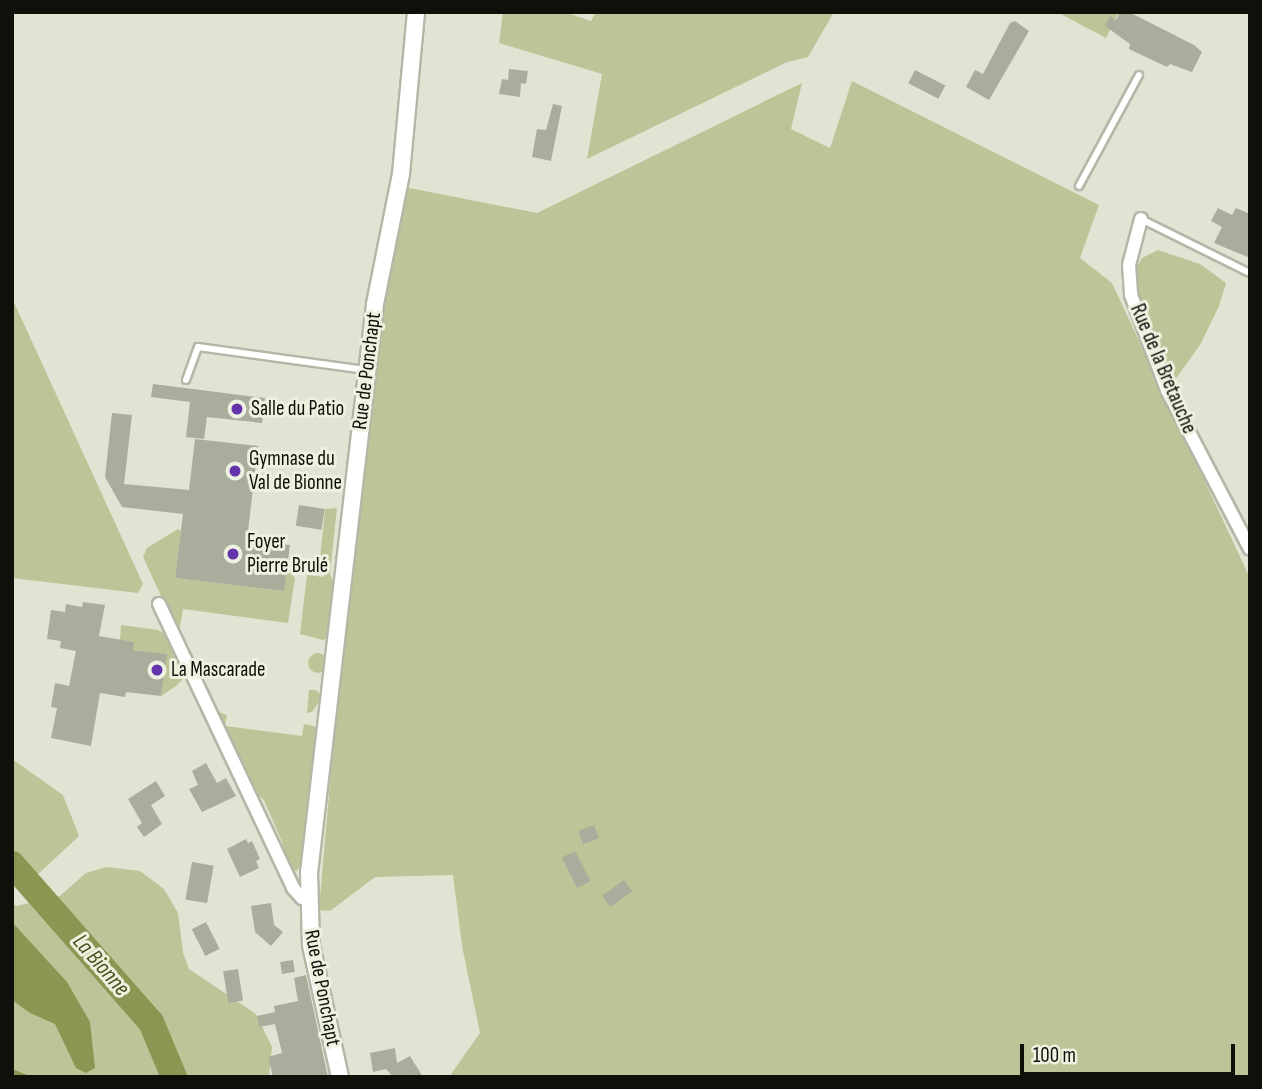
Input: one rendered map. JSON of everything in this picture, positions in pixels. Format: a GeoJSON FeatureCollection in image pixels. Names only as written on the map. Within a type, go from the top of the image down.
{"type":"FeatureCollection","features":[{"type":"Feature","properties":{"kind":"street","name":"Rue de Ponchapt"},"geometry":{"type":"LineString","coordinates":[[340,1077],[311,945],[308,898],[315,810],[375,304],[401,174],[415,12]]}},
{"type":"Feature","properties":{"kind":"street","name":"Rue de la Bretauche"},"geometry":{"type":"LineString","coordinates":[[1141,219],[1129,265],[1131,295],[1167,390],[1250,549]]}},
{"type":"Feature","properties":{"kind":"street"},"geometry":{"type":"LineString","coordinates":[[159,604],[293,888],[302,898],[308,898]]}},
{"type":"Feature","properties":{"kind":"lane"},"geometry":{"type":"LineString","coordinates":[[1079,186],[1139,75]]}},
{"type":"Feature","properties":{"kind":"lane"},"geometry":{"type":"LineString","coordinates":[[1141,219],[1250,273]]}},
{"type":"Feature","properties":{"kind":"lane"},"geometry":{"type":"LineString","coordinates":[[186,380],[198,347],[367,370]]}},
{"type":"Feature","properties":{"kind":"shaded area"},"geometry":{"type":"Polygon","coordinates":[[[503,12],[565,12],[591,21],[596,12],[834,12],[808,57],[787,62],[587,159],[602,74],[499,43],[503,12]]]}},
{"type":"Feature","properties":{"kind":"shaded area"},"geometry":{"type":"Polygon","coordinates":[[[1057,12],[1119,12],[1106,38],[1057,12]]]}},
{"type":"Feature","properties":{"kind":"shaded area"},"geometry":{"type":"Polygon","coordinates":[[[852,81],[1099,205],[1080,258],[1112,283],[1250,578],[1250,1077],[449,1077],[480,1033],[462,946],[453,875],[375,877],[330,911],[319,910],[343,632],[394,185],[537,213],[802,83],[791,129],[830,148],[852,81]]]}},
{"type":"Feature","properties":{"kind":"shaded area"},"geometry":{"type":"Polygon","coordinates":[[[1158,250],[1200,264],[1226,283],[1219,306],[1200,345],[1172,384],[1143,321],[1134,272],[1142,258],[1158,250]]]}},
{"type":"Feature","properties":{"kind":"shaded area"},"geometry":{"type":"Polygon","coordinates":[[[12,298],[143,584],[138,593],[12,578],[12,298]]]}},
{"type":"Feature","properties":{"kind":"shaded area"},"geometry":{"type":"Polygon","coordinates":[[[337,508],[330,573],[335,590],[329,637],[323,640],[300,634],[307,575],[324,577],[325,569],[319,569],[325,509],[337,508]]]}},
{"type":"Feature","properties":{"kind":"shaded area"},"geometry":{"type":"Polygon","coordinates":[[[178,529],[181,531],[175,578],[283,591],[287,569],[295,578],[288,623],[183,609],[180,627],[175,626],[143,557],[147,548],[178,529]]]}},
{"type":"Feature","properties":{"kind":"shaded area"},"geometry":{"type":"Polygon","coordinates":[[[121,625],[158,630],[167,635],[180,659],[182,680],[176,686],[161,696],[166,654],[133,650],[133,642],[120,640],[121,625]]]}},
{"type":"Feature","properties":{"kind":"shaded area"},"geometry":{"type":"Polygon","coordinates":[[[314,653],[322,653],[328,663],[322,673],[314,673],[308,667],[308,659],[314,653]]]}},
{"type":"Feature","properties":{"kind":"shaded area"},"geometry":{"type":"Polygon","coordinates":[[[309,690],[316,690],[322,697],[312,712],[307,713],[309,690]]]}},
{"type":"Feature","properties":{"kind":"shaded area"},"geometry":{"type":"Polygon","coordinates":[[[213,710],[227,715],[225,726],[302,736],[304,724],[314,726],[317,730],[303,858],[297,871],[289,869],[282,842],[264,800],[255,793],[213,710]]]}},
{"type":"Feature","properties":{"kind":"shaded area"},"geometry":{"type":"Polygon","coordinates":[[[12,759],[63,795],[79,836],[20,891],[12,880],[12,759]]]}},
{"type":"Feature","properties":{"kind":"shaded area"},"geometry":{"type":"Polygon","coordinates":[[[106,867],[140,871],[164,889],[178,913],[183,953],[189,969],[256,1014],[272,1047],[269,1077],[12,1077],[12,903],[16,906],[60,896],[86,873],[106,867]]]}},
{"type":"Feature","properties":{"kind":"shaded area"},"geometry":{"type":"Polygon","coordinates":[[[12,922],[67,982],[90,1022],[95,1068],[86,1073],[76,1068],[55,1024],[30,1013],[12,1000],[12,922]]]}},
{"type":"Feature","properties":{"kind":"building"},"geometry":{"type":"Polygon","coordinates":[[[1120,12],[1129,12],[1194,45],[1202,52],[1192,72],[1170,64],[1167,67],[1129,49],[1130,44],[1105,26],[1110,16],[1116,20],[1120,12]]]}},
{"type":"Feature","properties":{"kind":"building"},"geometry":{"type":"Polygon","coordinates":[[[1015,21],[1029,31],[989,100],[966,87],[975,70],[983,74],[1010,23],[1015,21]]]}},
{"type":"Feature","properties":{"kind":"building"},"geometry":{"type":"Polygon","coordinates":[[[509,69],[528,71],[526,84],[521,83],[520,97],[499,94],[502,79],[508,80],[509,69]]]}},
{"type":"Feature","properties":{"kind":"building"},"geometry":{"type":"Polygon","coordinates":[[[915,70],[945,85],[938,99],[908,83],[915,70]]]}},
{"type":"Feature","properties":{"kind":"building"},"geometry":{"type":"Polygon","coordinates":[[[553,104],[562,106],[551,161],[532,157],[537,129],[546,130],[553,104]]]}},
{"type":"Feature","properties":{"kind":"building"},"geometry":{"type":"Polygon","coordinates":[[[1218,208],[1232,215],[1236,208],[1250,214],[1250,258],[1214,243],[1222,227],[1211,221],[1218,208]]]}},
{"type":"Feature","properties":{"kind":"building"},"geometry":{"type":"Polygon","coordinates":[[[153,384],[265,398],[262,423],[207,417],[204,439],[186,437],[190,402],[151,397],[153,384]]]}},
{"type":"Feature","properties":{"kind":"building"},"geometry":{"type":"Polygon","coordinates":[[[112,413],[132,415],[124,484],[189,490],[195,439],[258,446],[247,540],[290,545],[284,591],[175,578],[183,514],[122,507],[105,477],[112,413]]]}},
{"type":"Feature","properties":{"kind":"building"},"geometry":{"type":"Polygon","coordinates":[[[299,505],[325,509],[321,530],[296,526],[299,505]]]}},
{"type":"Feature","properties":{"kind":"building"},"geometry":{"type":"Polygon","coordinates":[[[83,602],[105,605],[99,636],[134,642],[133,650],[167,654],[161,696],[126,692],[125,697],[100,693],[91,746],[51,738],[57,708],[51,707],[55,683],[69,686],[76,651],[60,648],[61,641],[47,639],[51,610],[65,612],[66,604],[82,607],[83,602]]]}},
{"type":"Feature","properties":{"kind":"building"},"geometry":{"type":"Polygon","coordinates":[[[206,763],[217,783],[226,778],[236,796],[202,812],[189,789],[198,785],[192,771],[206,763]]]}},
{"type":"Feature","properties":{"kind":"building"},"geometry":{"type":"Polygon","coordinates":[[[156,781],[165,796],[151,805],[162,824],[144,837],[137,827],[142,823],[128,799],[156,781]]]}},
{"type":"Feature","properties":{"kind":"building"},"geometry":{"type":"Polygon","coordinates":[[[594,825],[599,838],[583,844],[578,831],[594,825]]]}},
{"type":"Feature","properties":{"kind":"building"},"geometry":{"type":"Polygon","coordinates":[[[246,839],[248,843],[252,841],[260,859],[256,861],[259,868],[240,877],[227,849],[246,839]]]}},
{"type":"Feature","properties":{"kind":"building"},"geometry":{"type":"Polygon","coordinates":[[[575,851],[590,881],[577,888],[562,858],[575,851]]]}},
{"type":"Feature","properties":{"kind":"building"},"geometry":{"type":"Polygon","coordinates":[[[192,862],[214,866],[207,903],[185,899],[192,862]]]}},
{"type":"Feature","properties":{"kind":"building"},"geometry":{"type":"Polygon","coordinates":[[[624,880],[632,891],[610,907],[602,896],[624,880]]]}},
{"type":"Feature","properties":{"kind":"building"},"geometry":{"type":"Polygon","coordinates":[[[271,903],[274,925],[283,932],[271,946],[255,932],[251,906],[271,903]]]}},
{"type":"Feature","properties":{"kind":"building"},"geometry":{"type":"Polygon","coordinates":[[[206,922],[220,949],[205,956],[192,929],[206,922]]]}},
{"type":"Feature","properties":{"kind":"building"},"geometry":{"type":"Polygon","coordinates":[[[293,960],[295,972],[282,974],[280,962],[293,960]]]}},
{"type":"Feature","properties":{"kind":"building"},"geometry":{"type":"Polygon","coordinates":[[[238,969],[243,1001],[228,1003],[223,971],[238,969]]]}},
{"type":"Feature","properties":{"kind":"building"},"geometry":{"type":"Polygon","coordinates":[[[306,975],[328,1077],[273,1077],[268,1057],[282,1053],[275,1024],[259,1027],[257,1016],[275,1012],[274,1006],[298,1001],[294,978],[306,975]]]}},
{"type":"Feature","properties":{"kind":"building"},"geometry":{"type":"Polygon","coordinates":[[[395,1048],[397,1063],[410,1056],[423,1077],[393,1077],[386,1069],[373,1072],[370,1053],[395,1048]]]}},
{"type":"Feature","properties":{"kind":"waterway","name":"La Bionne"},"geometry":{"type":"LineString","coordinates":[[12,864],[151,1022],[174,1077]]}},
{"type":"Feature","properties":{"kind":"waterway"},"geometry":{"type":"LineString","coordinates":[[12,1071],[26,1077]]}},
{"type":"Feature","properties":{"kind":"place","name":"Salle du Patio"},"geometry":{"type":"Point","coordinates":[237,409]}},
{"type":"Feature","properties":{"kind":"place","name":"Gymnase du Val de Bionne"},"geometry":{"type":"Point","coordinates":[235,471]}},
{"type":"Feature","properties":{"kind":"place","name":"Foyer Pierre Brulé"},"geometry":{"type":"Point","coordinates":[233,554]}},
{"type":"Feature","properties":{"kind":"place","name":"La Mascarade"},"geometry":{"type":"Point","coordinates":[157,670]}}]}
